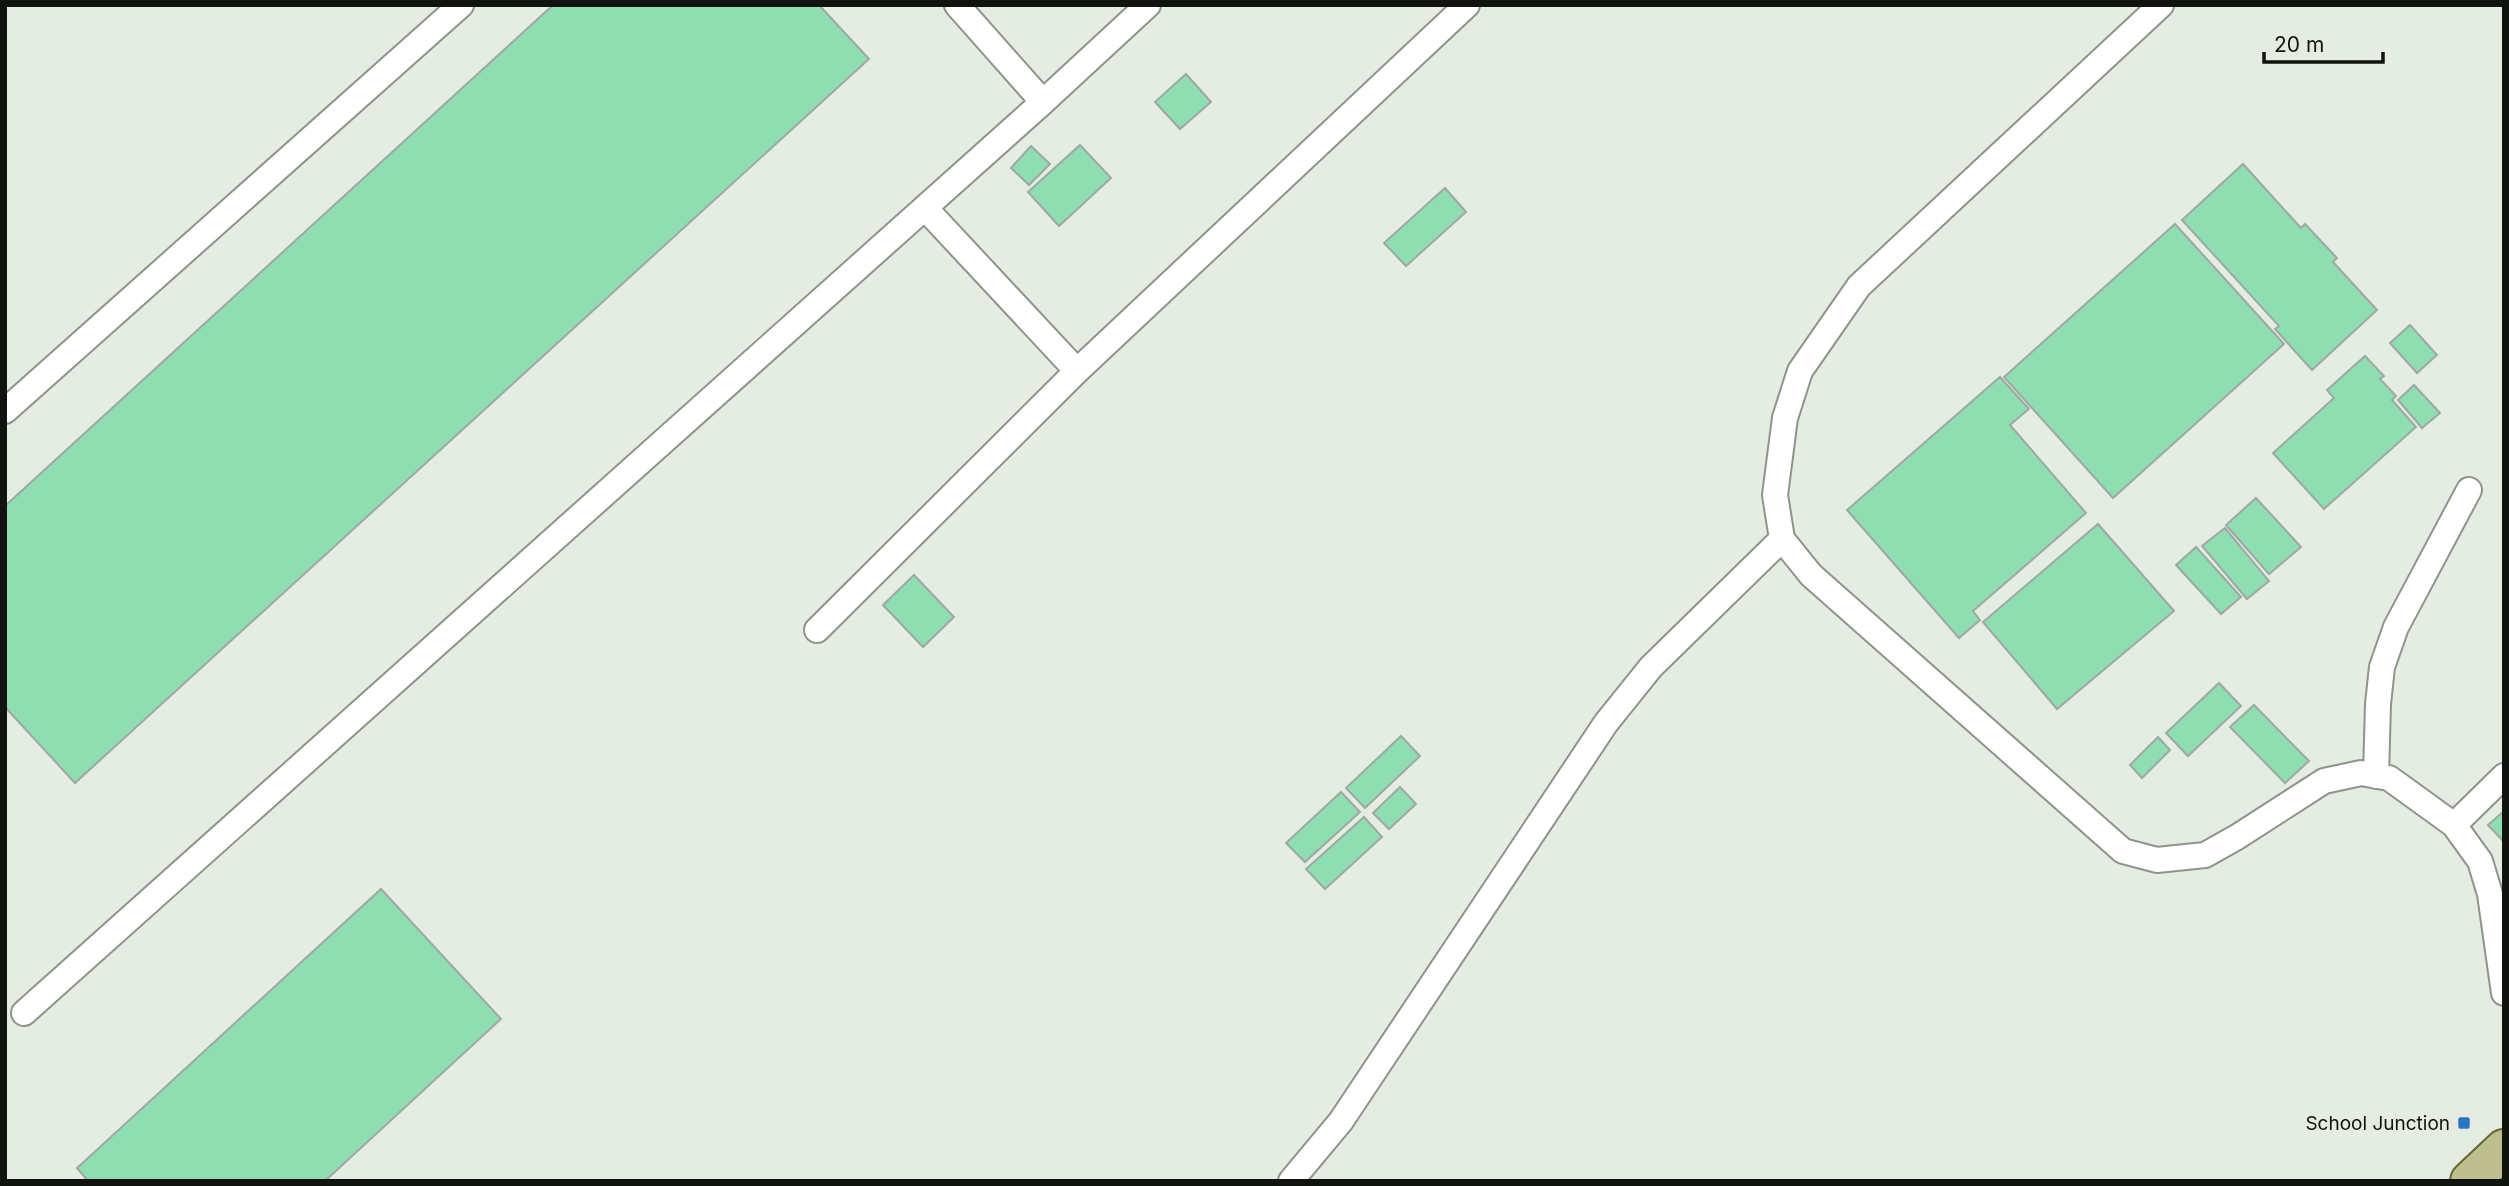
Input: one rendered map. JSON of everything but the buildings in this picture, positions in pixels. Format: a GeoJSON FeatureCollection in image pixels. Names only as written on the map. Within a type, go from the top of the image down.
{"type":"FeatureCollection","features":[{"type":"Feature","properties":{"kind":"main road"},"geometry":{"type":"LineString","coordinates":[[2470,1181],[2504,1149]]}},
{"type":"Feature","properties":{"kind":"lane"},"geometry":{"type":"LineString","coordinates":[[5,411],[461,5]]}},
{"type":"Feature","properties":{"kind":"lane"},"geometry":{"type":"LineString","coordinates":[[957,5],[1043,102]]}},
{"type":"Feature","properties":{"kind":"lane"},"geometry":{"type":"LineString","coordinates":[[24,1013],[925,208],[1147,5]]}},
{"type":"Feature","properties":{"kind":"lane"},"geometry":{"type":"LineString","coordinates":[[817,630],[1077,371],[1467,5]]}},
{"type":"Feature","properties":{"kind":"lane"},"geometry":{"type":"LineString","coordinates":[[2161,5],[1859,286],[1800,371],[1785,418],[1775,495],[1782,540],[1811,575],[2123,851],[2157,860],[2205,855],[2238,837],[2324,781],[2361,773],[2389,778],[2454,825],[2480,861],[2490,894],[2504,993]]}},
{"type":"Feature","properties":{"kind":"lane"},"geometry":{"type":"LineString","coordinates":[[925,208],[1077,371]]}},
{"type":"Feature","properties":{"kind":"lane"},"geometry":{"type":"LineString","coordinates":[[2376,776],[2382,667],[2396,627],[2469,490]]}},
{"type":"Feature","properties":{"kind":"lane"},"geometry":{"type":"LineString","coordinates":[[1291,1181],[1341,1121],[1606,723],[1651,667],[1782,540]]}},
{"type":"Feature","properties":{"kind":"lane"},"geometry":{"type":"LineString","coordinates":[[2454,825],[2504,776]]}},
{"type":"Feature","properties":{"kind":"place","name":"School Junction"},"geometry":{"type":"Point","coordinates":[2464,1123]}}]}
